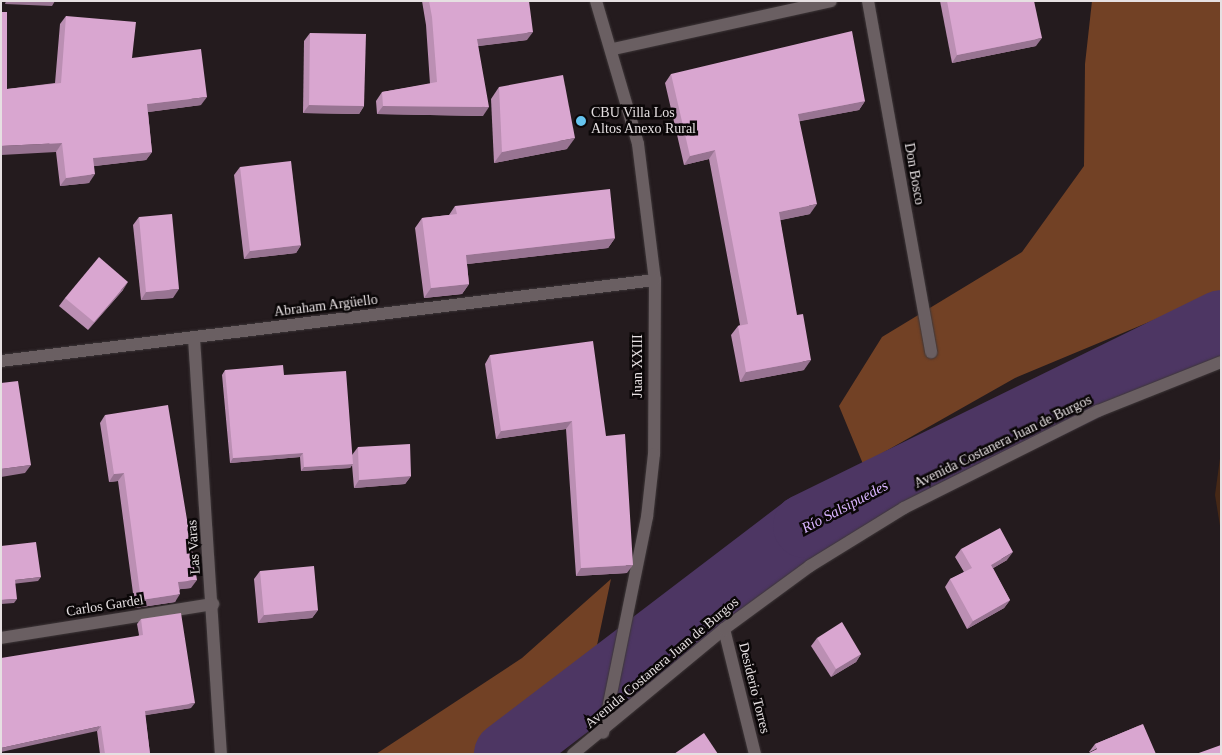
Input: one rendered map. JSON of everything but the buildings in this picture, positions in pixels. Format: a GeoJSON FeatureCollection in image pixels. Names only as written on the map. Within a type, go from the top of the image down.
{"type":"FeatureCollection","features":[{"type":"Feature","properties":{"kind":"street","name":"Juan XXIII"},"geometry":{"type":"LineString","coordinates":[[596,1],[613,49],[638,144],[655,280],[654,454],[637,576],[603,733]]}},
{"type":"Feature","properties":{"kind":"street"},"geometry":{"type":"LineString","coordinates":[[613,49],[831,1]]}},
{"type":"Feature","properties":{"kind":"street","name":"Don Bosco"},"geometry":{"type":"LineString","coordinates":[[868,1],[931,352]]}},
{"type":"Feature","properties":{"kind":"street","name":"Abraham Argüello"},"geometry":{"type":"LineString","coordinates":[[1,361],[655,280]]}},
{"type":"Feature","properties":{"kind":"street","name":"Las Varas"},"geometry":{"type":"LineString","coordinates":[[194,338],[213,604],[221,754]]}},
{"type":"Feature","properties":{"kind":"street","name":"Avenida Costanera Juan de Burgos"},"geometry":{"type":"LineString","coordinates":[[573,754],[603,733],[724,629],[810,566],[904,508],[1098,411],[1221,362]]}},
{"type":"Feature","properties":{"kind":"street","name":"Carlos Gardel"},"geometry":{"type":"LineString","coordinates":[[1,638],[213,604]]}},
{"type":"Feature","properties":{"kind":"street","name":"Desiderio Torres"},"geometry":{"type":"LineString","coordinates":[[724,629],[755,754]]}},
{"type":"Feature","properties":{"kind":"shaded area"},"geometry":{"type":"Polygon","coordinates":[[[1092,1],[1221,1],[1221,292],[1015,378],[863,464],[839,406],[882,337],[1022,252],[1084,166],[1085,64],[1092,1]]]}},
{"type":"Feature","properties":{"kind":"shaded area"},"geometry":{"type":"Polygon","coordinates":[[[1221,451],[1221,532],[1215,495],[1221,451]]]}},
{"type":"Feature","properties":{"kind":"shaded area"},"geometry":{"type":"Polygon","coordinates":[[[611,579],[581,721],[534,754],[376,754],[522,658],[611,579]]]}},
{"type":"Feature","properties":{"kind":"waterway","name":"Río Salsipuedes"},"geometry":{"type":"LineString","coordinates":[[506,754],[805,526],[1221,322]]}},
{"type":"Feature","properties":{"kind":"place","name":"CBU Villa Los Altos Anexo Rural"},"geometry":{"type":"Point","coordinates":[581,121]}}]}
